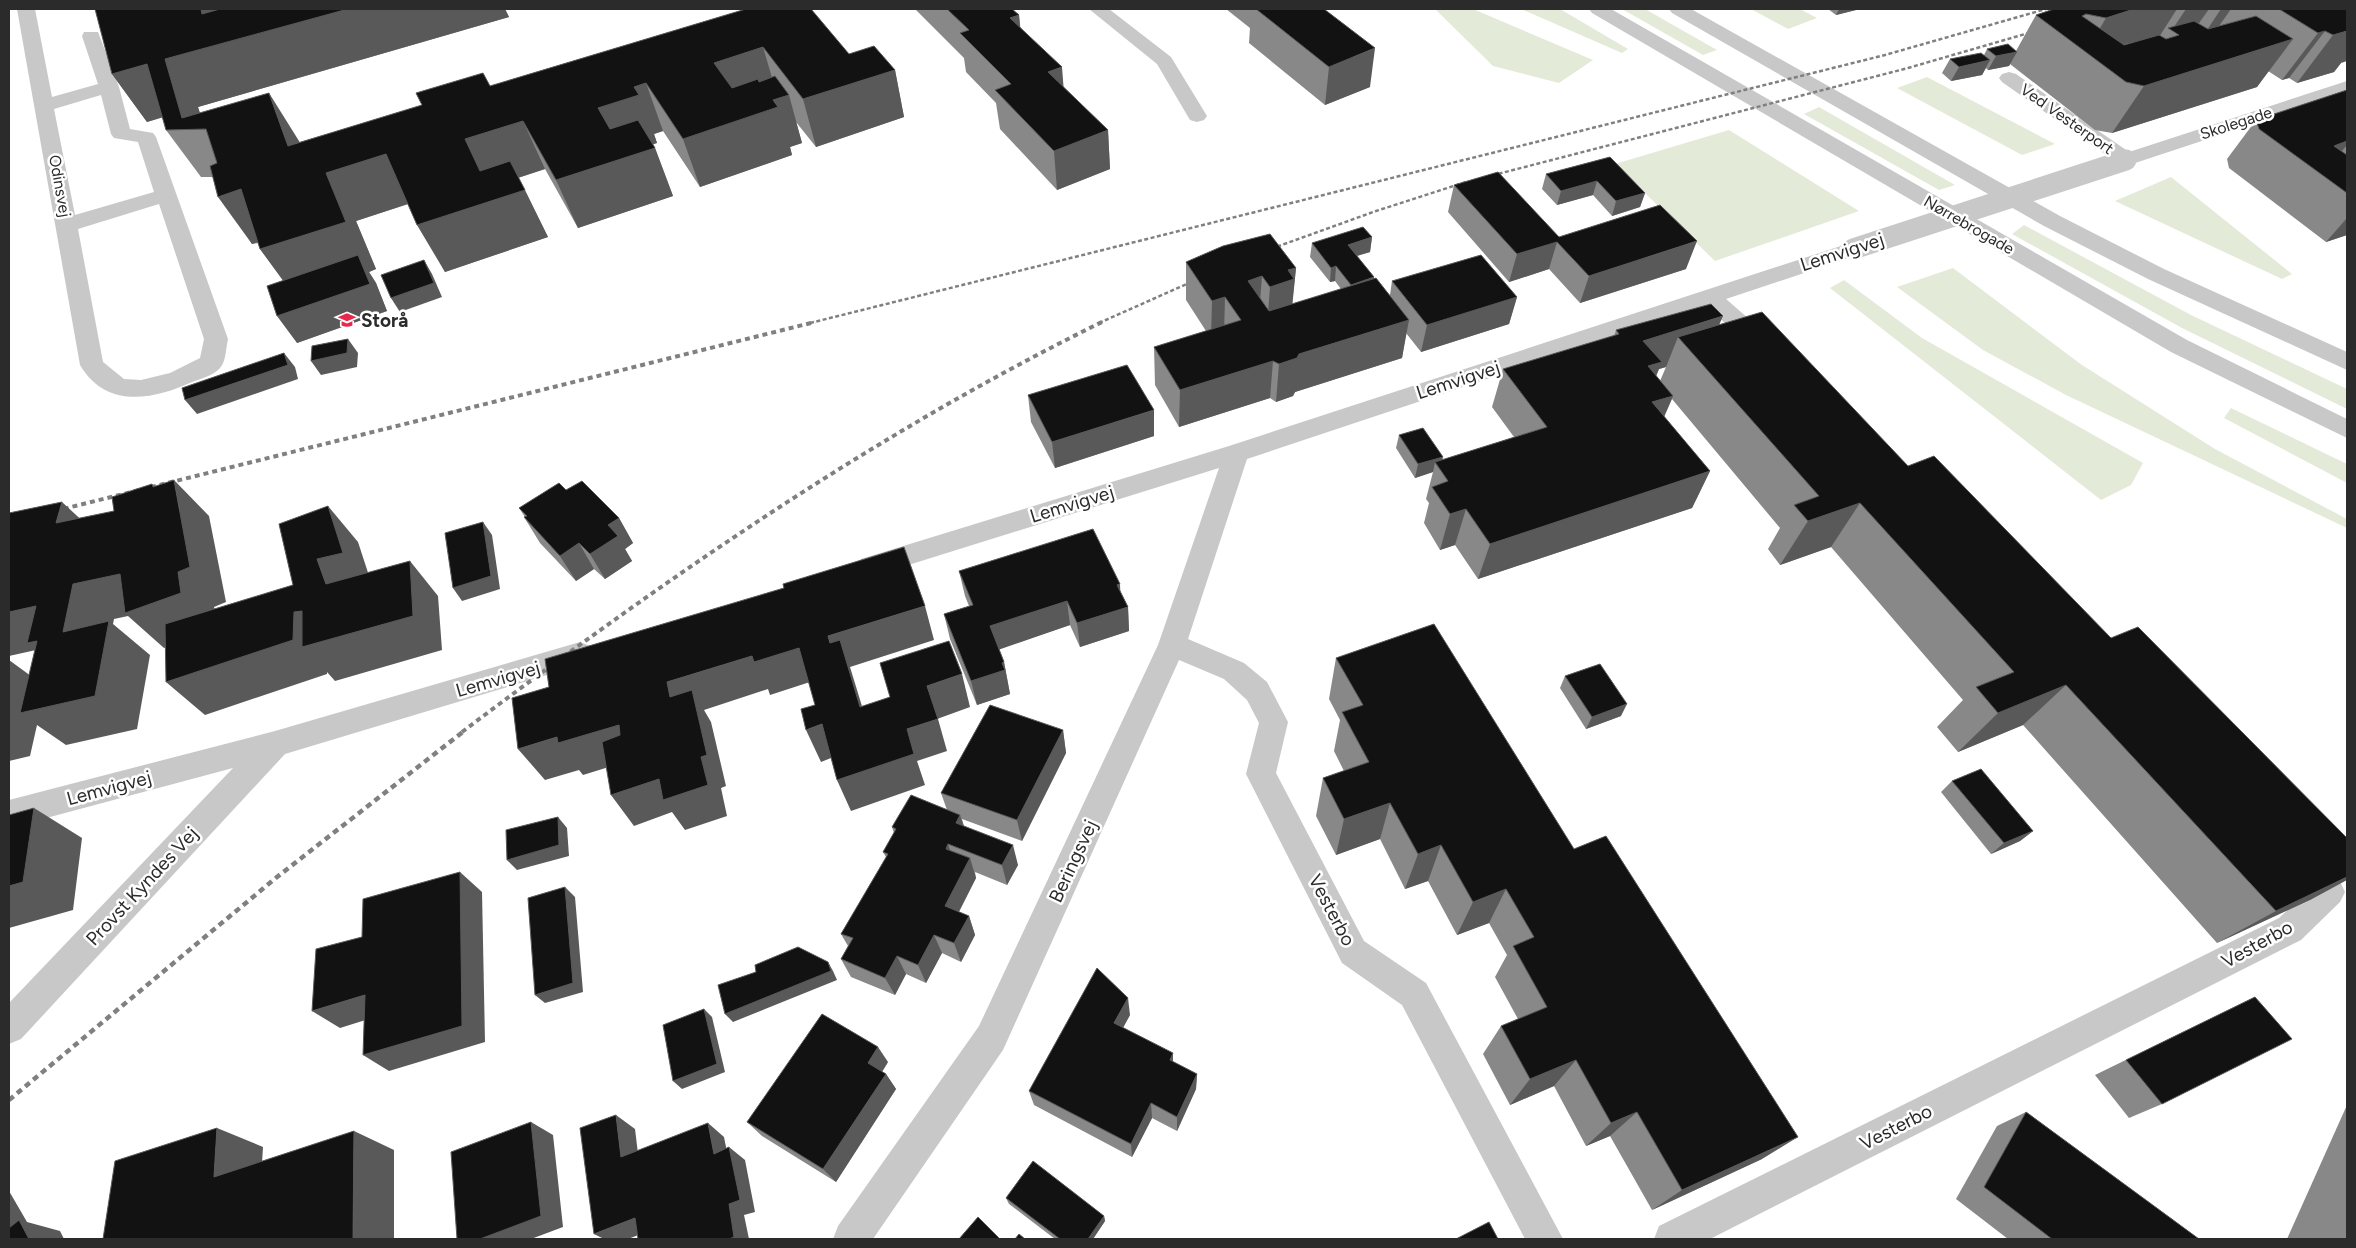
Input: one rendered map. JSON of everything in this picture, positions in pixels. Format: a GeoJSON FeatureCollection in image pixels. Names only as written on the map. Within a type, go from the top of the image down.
{"type":"FeatureCollection","features":[{"type":"Feature","properties":{"kind":"street","name":"Odinsvej"},"geometry":{"type":"LineString","coordinates":[[26,9],[92,365],[118,387],[139,390],[186,378],[211,363],[216,339],[167,195]]}},
{"type":"Feature","properties":{"kind":"street"},"geometry":{"type":"LineString","coordinates":[[1098,9],[1164,62],[1197,116]]}},
{"type":"Feature","properties":{"kind":"street","name":"Nørrebrogade"},"geometry":{"type":"LineString","coordinates":[[1598,9],[2179,346],[2347,429]]}},
{"type":"Feature","properties":{"kind":"street"},"geometry":{"type":"LineString","coordinates":[[1678,9],[2052,221],[2156,274],[2347,362]]}},
{"type":"Feature","properties":{"kind":"street"},"geometry":{"type":"LineString","coordinates":[[67,225],[167,195],[146,137],[121,134],[109,87],[91,36]]}},
{"type":"Feature","properties":{"kind":"street","name":"Ved Vesterport"},"geometry":{"type":"LineString","coordinates":[[2009,78],[2126,160]]}},
{"type":"Feature","properties":{"kind":"street"},"geometry":{"type":"LineString","coordinates":[[45,104],[109,87]]}},
{"type":"Feature","properties":{"kind":"street","name":"Skolegade"},"geometry":{"type":"LineString","coordinates":[[2126,160],[2347,87]]}},
{"type":"Feature","properties":{"kind":"street"},"geometry":{"type":"LineString","coordinates":[[2300,102],[2324,117]]}},
{"type":"Feature","properties":{"kind":"street","name":"Lemvigvej"},"geometry":{"type":"LineString","coordinates":[[849,572],[1237,453],[1853,248],[2126,160]]}},
{"type":"Feature","properties":{"kind":"street"},"geometry":{"type":"LineString","coordinates":[[1709,296],[1781,360]]}},
{"type":"Feature","properties":{"kind":"street","name":"Beringsvej"},"geometry":{"type":"LineString","coordinates":[[851,1239],[991,1038],[1172,645],[1237,453]]}},
{"type":"Feature","properties":{"kind":"street","name":"Vesterbo"},"geometry":{"type":"LineString","coordinates":[[1172,645],[1234,671],[1257,691],[1274,722],[1262,774],[1353,952],[1414,994],[1544,1239]]}},
{"type":"Feature","properties":{"kind":"street","name":"Lemvigvej"},"geometry":{"type":"LineString","coordinates":[[9,814],[275,744],[603,647]]}},
{"type":"Feature","properties":{"kind":"street","name":"Provst Kyndes Vej"},"geometry":{"type":"LineString","coordinates":[[9,1028],[275,744]]}},
{"type":"Feature","properties":{"kind":"street","name":"Vesterbo"},"geometry":{"type":"LineString","coordinates":[[1672,1239],[2290,929],[2329,892],[2299,829]]}},
{"type":"Feature","properties":{"kind":"green space"},"geometry":{"type":"Polygon","coordinates":[[[1435,9],[1473,9],[1593,60],[1559,83],[1493,66],[1435,9]]]}},
{"type":"Feature","properties":{"kind":"green space"},"geometry":{"type":"Polygon","coordinates":[[[1521,9],[1560,9],[1628,49],[1622,53],[1521,9]]]}},
{"type":"Feature","properties":{"kind":"green space"},"geometry":{"type":"Polygon","coordinates":[[[1622,9],[1645,9],[1717,50],[1703,55],[1622,9]]]}},
{"type":"Feature","properties":{"kind":"green space"},"geometry":{"type":"Polygon","coordinates":[[[1751,9],[1800,9],[1817,18],[1788,29],[1751,9]]]}},
{"type":"Feature","properties":{"kind":"green space"},"geometry":{"type":"Polygon","coordinates":[[[1927,77],[2055,144],[2022,155],[1897,88],[1927,77]]]}},
{"type":"Feature","properties":{"kind":"green space"},"geometry":{"type":"Polygon","coordinates":[[[1819,107],[1955,185],[1939,190],[1804,114],[1819,107]]]}},
{"type":"Feature","properties":{"kind":"green space"},"geometry":{"type":"Polygon","coordinates":[[[1729,130],[1859,211],[1715,261],[1615,164],[1729,130]]]}},
{"type":"Feature","properties":{"kind":"green space"},"geometry":{"type":"Polygon","coordinates":[[[2171,177],[2292,274],[2282,279],[2115,201],[2171,177]]]}},
{"type":"Feature","properties":{"kind":"green space"},"geometry":{"type":"Polygon","coordinates":[[[2024,225],[2191,315],[2347,389],[2347,409],[2182,328],[2012,234],[2024,225]]]}},
{"type":"Feature","properties":{"kind":"green space"},"geometry":{"type":"Polygon","coordinates":[[[1953,268],[2082,365],[2215,449],[2347,519],[2347,528],[2066,395],[1983,350],[1897,287],[1953,268]]]}},
{"type":"Feature","properties":{"kind":"green space"},"geometry":{"type":"Polygon","coordinates":[[[1844,280],[1922,338],[2143,463],[2131,485],[2101,500],[1830,288],[1844,280]]]}},
{"type":"Feature","properties":{"kind":"green space"},"geometry":{"type":"Polygon","coordinates":[[[2231,408],[2347,464],[2347,483],[2224,418],[2231,408]]]}},
{"type":"Feature","properties":{"kind":"building"},"geometry":{"type":"Polygon","coordinates":[[[95,9],[201,9],[202,14],[220,9],[348,9],[165,59],[182,118],[269,93],[288,146],[422,105],[416,93],[483,73],[490,86],[746,9],[811,9],[849,54],[874,46],[895,70],[803,99],[763,47],[714,63],[732,88],[758,79],[759,82],[775,76],[789,95],[773,100],[778,107],[683,139],[646,83],[634,87],[639,95],[598,108],[610,129],[638,120],[655,148],[556,180],[523,121],[465,139],[480,171],[510,161],[525,190],[417,225],[386,154],[326,173],[346,222],[260,249],[241,189],[218,197],[210,166],[217,163],[206,129],[166,130],[147,64],[112,74],[95,9]]]}},
{"type":"Feature","properties":{"kind":"building"},"geometry":{"type":"Polygon","coordinates":[[[947,9],[1012,9],[1019,15],[1010,18],[1062,67],[1048,72],[1108,130],[1054,151],[995,90],[1011,84],[960,33],[969,30],[947,9]]]}},
{"type":"Feature","properties":{"kind":"building"},"geometry":{"type":"Polygon","coordinates":[[[1256,9],[1324,9],[1375,48],[1329,67],[1256,9]]]}},
{"type":"Feature","properties":{"kind":"building"},"geometry":{"type":"Polygon","coordinates":[[[2054,9],[2134,9],[2106,18],[2086,14],[2082,16],[2124,45],[2159,35],[2166,39],[2179,35],[2168,28],[2194,21],[2208,29],[2256,16],[2293,39],[2144,86],[2126,82],[2036,15],[2054,9]]]}},
{"type":"Feature","properties":{"kind":"building"},"geometry":{"type":"Polygon","coordinates":[[[2279,9],[2347,9],[2347,31],[2333,35],[2325,31],[2318,33],[2279,9]]]}},
{"type":"Feature","properties":{"kind":"building"},"geometry":{"type":"Polygon","coordinates":[[[2008,44],[2017,52],[1996,56],[1987,49],[2008,44]]]}},
{"type":"Feature","properties":{"kind":"building"},"geometry":{"type":"Polygon","coordinates":[[[1981,53],[1990,60],[1959,67],[1950,59],[1981,53]]]}},
{"type":"Feature","properties":{"kind":"building"},"geometry":{"type":"Polygon","coordinates":[[[2347,90],[2347,141],[2334,146],[2347,155],[2347,193],[2259,129],[2256,120],[2347,90]]]}},
{"type":"Feature","properties":{"kind":"building"},"geometry":{"type":"Polygon","coordinates":[[[1610,157],[1645,193],[1616,201],[1597,181],[1561,191],[1546,174],[1610,157]]]}},
{"type":"Feature","properties":{"kind":"building"},"geometry":{"type":"Polygon","coordinates":[[[1498,172],[1559,237],[1660,205],[1697,241],[1589,276],[1557,242],[1517,254],[1454,185],[1498,172]]]}},
{"type":"Feature","properties":{"kind":"building"},"geometry":{"type":"Polygon","coordinates":[[[1363,227],[1372,237],[1348,245],[1374,277],[1351,285],[1336,266],[1331,268],[1312,243],[1363,227]]]}},
{"type":"Feature","properties":{"kind":"building"},"geometry":{"type":"Polygon","coordinates":[[[1270,234],[1296,268],[1288,270],[1294,279],[1270,287],[1262,276],[1248,281],[1269,311],[1376,278],[1409,320],[1299,354],[1297,358],[1279,364],[1273,361],[1180,390],[1154,347],[1241,320],[1225,297],[1212,301],[1186,262],[1223,246],[1270,234]]]}},
{"type":"Feature","properties":{"kind":"building"},"geometry":{"type":"Polygon","coordinates":[[[358,255],[370,284],[277,316],[267,286],[358,255]]]}},
{"type":"Feature","properties":{"kind":"building"},"geometry":{"type":"Polygon","coordinates":[[[1481,255],[1517,297],[1427,325],[1392,281],[1481,255]]]}},
{"type":"Feature","properties":{"kind":"building"},"geometry":{"type":"Polygon","coordinates":[[[424,260],[434,283],[391,298],[381,275],[424,260]]]}},
{"type":"Feature","properties":{"kind":"building"},"geometry":{"type":"Polygon","coordinates":[[[1711,304],[1723,316],[1643,341],[1662,362],[1648,366],[1673,396],[1652,402],[1710,471],[1490,544],[1466,509],[1450,514],[1432,487],[1448,481],[1435,462],[1547,427],[1503,369],[1619,334],[1616,330],[1711,304]]]}},
{"type":"Feature","properties":{"kind":"building"},"geometry":{"type":"Polygon","coordinates":[[[1762,312],[1908,466],[1934,456],[2111,638],[2138,627],[2347,838],[2347,877],[2276,911],[2066,685],[1998,713],[1976,687],[2014,672],[1860,503],[1808,521],[1794,505],[1819,496],[1678,337],[1762,312]]]}},
{"type":"Feature","properties":{"kind":"building"},"geometry":{"type":"Polygon","coordinates":[[[348,339],[347,353],[311,361],[312,346],[348,339]]]}},
{"type":"Feature","properties":{"kind":"building"},"geometry":{"type":"Polygon","coordinates":[[[284,353],[288,365],[185,400],[182,388],[284,353]]]}},
{"type":"Feature","properties":{"kind":"building"},"geometry":{"type":"Polygon","coordinates":[[[1127,365],[1154,410],[1052,442],[1028,395],[1127,365]]]}},
{"type":"Feature","properties":{"kind":"building"},"geometry":{"type":"Polygon","coordinates":[[[1423,428],[1443,457],[1418,464],[1399,435],[1423,428]]]}},
{"type":"Feature","properties":{"kind":"building"},"geometry":{"type":"Polygon","coordinates":[[[174,480],[190,567],[178,572],[181,593],[125,613],[120,574],[73,584],[63,632],[109,621],[95,696],[20,713],[37,641],[27,643],[36,606],[9,612],[9,513],[62,502],[56,523],[114,511],[112,497],[152,484],[153,487],[174,480]]]}},
{"type":"Feature","properties":{"kind":"building"},"geometry":{"type":"Polygon","coordinates":[[[582,481],[619,518],[608,525],[618,536],[590,554],[579,543],[560,556],[524,517],[527,516],[519,508],[559,483],[566,490],[582,481]]]}},
{"type":"Feature","properties":{"kind":"building"},"geometry":{"type":"Polygon","coordinates":[[[328,506],[343,553],[317,559],[326,584],[410,561],[413,616],[302,647],[302,611],[294,612],[293,640],[166,682],[165,624],[293,585],[279,524],[328,506]]]}},
{"type":"Feature","properties":{"kind":"building"},"geometry":{"type":"Polygon","coordinates":[[[483,522],[491,576],[453,588],[445,533],[483,522]]]}},
{"type":"Feature","properties":{"kind":"building"},"geometry":{"type":"Polygon","coordinates":[[[1093,529],[1120,584],[1117,585],[1128,607],[1077,623],[1067,601],[990,626],[1004,662],[1002,663],[1005,670],[971,681],[944,614],[973,605],[959,571],[1093,529]]]}},
{"type":"Feature","properties":{"kind":"building"},"geometry":{"type":"Polygon","coordinates":[[[904,547],[925,606],[828,636],[830,643],[840,640],[860,707],[890,697],[880,663],[949,641],[962,674],[927,686],[938,719],[907,729],[914,754],[837,780],[822,724],[806,730],[801,709],[815,705],[799,648],[754,662],[752,656],[667,682],[670,697],[692,690],[707,755],[701,757],[708,785],[663,800],[659,779],[611,795],[602,742],[620,735],[619,725],[558,743],[557,737],[518,749],[512,698],[549,687],[545,659],[784,588],[783,584],[904,547]]]}},
{"type":"Feature","properties":{"kind":"building"},"geometry":{"type":"Polygon","coordinates":[[[1434,624],[1574,849],[1606,836],[1798,1137],[1682,1190],[1637,1112],[1611,1123],[1576,1060],[1530,1079],[1501,1026],[1547,1007],[1513,946],[1534,937],[1506,889],[1473,902],[1441,845],[1418,854],[1390,803],[1344,819],[1323,778],[1369,762],[1342,712],[1363,705],[1336,658],[1434,624]]]}},
{"type":"Feature","properties":{"kind":"building"},"geometry":{"type":"Polygon","coordinates":[[[1600,664],[1627,704],[1592,717],[1565,676],[1600,664]]]}},
{"type":"Feature","properties":{"kind":"building"},"geometry":{"type":"Polygon","coordinates":[[[990,705],[1063,730],[1017,820],[941,793],[990,705]]]}},
{"type":"Feature","properties":{"kind":"building"},"geometry":{"type":"Polygon","coordinates":[[[1981,769],[2033,831],[2004,843],[1952,781],[1981,769]]]}},
{"type":"Feature","properties":{"kind":"building"},"geometry":{"type":"Polygon","coordinates":[[[911,795],[960,815],[956,823],[1013,845],[1002,865],[948,844],[946,849],[970,858],[945,906],[969,916],[954,943],[934,935],[918,965],[897,956],[885,978],[841,959],[853,938],[841,934],[888,854],[883,852],[896,829],[892,827],[911,795]]]}},
{"type":"Feature","properties":{"kind":"building"},"geometry":{"type":"Polygon","coordinates":[[[34,808],[23,882],[9,886],[9,815],[34,808]]]}},
{"type":"Feature","properties":{"kind":"building"},"geometry":{"type":"Polygon","coordinates":[[[558,817],[559,845],[507,860],[506,830],[558,817]]]}},
{"type":"Feature","properties":{"kind":"building"},"geometry":{"type":"Polygon","coordinates":[[[460,872],[462,1026],[363,1055],[365,995],[312,1011],[316,949],[362,937],[363,899],[460,872]]]}},
{"type":"Feature","properties":{"kind":"building"},"geometry":{"type":"Polygon","coordinates":[[[565,887],[573,983],[535,995],[528,898],[565,887]]]}},
{"type":"Feature","properties":{"kind":"building"},"geometry":{"type":"Polygon","coordinates":[[[798,947],[828,962],[831,971],[725,1014],[718,985],[756,972],[755,965],[798,947]]]}},
{"type":"Feature","properties":{"kind":"building"},"geometry":{"type":"Polygon","coordinates":[[[1097,968],[1128,998],[1114,1023],[1173,1053],[1170,1060],[1197,1074],[1177,1117],[1151,1103],[1131,1144],[1029,1091],[1097,968]]]}},
{"type":"Feature","properties":{"kind":"building"},"geometry":{"type":"Polygon","coordinates":[[[2255,997],[2292,1039],[2162,1104],[2126,1060],[2255,997]]]}},
{"type":"Feature","properties":{"kind":"building"},"geometry":{"type":"Polygon","coordinates":[[[704,1009],[717,1064],[673,1081],[663,1025],[704,1009]]]}},
{"type":"Feature","properties":{"kind":"building"},"geometry":{"type":"Polygon","coordinates":[[[822,1014],[878,1047],[868,1063],[886,1074],[823,1169],[747,1122],[822,1014]]]}},
{"type":"Feature","properties":{"kind":"building"},"geometry":{"type":"Polygon","coordinates":[[[2026,1112],[2199,1239],[2052,1239],[1984,1187],[2026,1112]]]}},
{"type":"Feature","properties":{"kind":"building"},"geometry":{"type":"Polygon","coordinates":[[[616,1115],[621,1157],[708,1123],[714,1154],[729,1147],[740,1200],[729,1204],[734,1237],[729,1239],[638,1239],[635,1218],[594,1234],[580,1128],[616,1115]]]}},
{"type":"Feature","properties":{"kind":"building"},"geometry":{"type":"Polygon","coordinates":[[[531,1122],[541,1216],[480,1239],[457,1239],[451,1152],[531,1122]]]}},
{"type":"Feature","properties":{"kind":"building"},"geometry":{"type":"Polygon","coordinates":[[[217,1128],[214,1177],[354,1131],[353,1239],[103,1239],[115,1161],[217,1128]]]}},
{"type":"Feature","properties":{"kind":"building"},"geometry":{"type":"Polygon","coordinates":[[[1033,1161],[1104,1216],[1088,1239],[1060,1239],[1006,1198],[1033,1161]]]}},
{"type":"Feature","properties":{"kind":"building"},"geometry":{"type":"Polygon","coordinates":[[[978,1217],[1000,1239],[959,1239],[978,1217]]]}},
{"type":"Feature","properties":{"kind":"building"},"geometry":{"type":"Polygon","coordinates":[[[19,1220],[29,1239],[9,1239],[9,1228],[19,1220]]]}},
{"type":"Feature","properties":{"kind":"building"},"geometry":{"type":"Polygon","coordinates":[[[1489,1222],[1498,1239],[1456,1239],[1489,1222]]]}},
{"type":"Feature","properties":{"kind":"building"},"geometry":{"type":"Polygon","coordinates":[[[1019,1234],[1025,1239],[1015,1239],[1019,1234]]]}},
{"type":"Feature","properties":{"kind":"railway"},"geometry":{"type":"LineString","coordinates":[[810,323],[1885,55],[2046,9]]}},
{"type":"Feature","properties":{"kind":"railway"},"geometry":{"type":"LineString","coordinates":[[1486,177],[1908,68],[2039,30]]}},
{"type":"Feature","properties":{"kind":"railway"},"geometry":{"type":"LineString","coordinates":[[1265,251],[1376,211],[1466,182]]}},
{"type":"Feature","properties":{"kind":"railway"},"geometry":{"type":"LineString","coordinates":[[1099,323],[1198,279]]}},
{"type":"Feature","properties":{"kind":"railway"},"geometry":{"type":"LineString","coordinates":[[55,511],[815,322]]}},
{"type":"Feature","properties":{"kind":"railway"},"geometry":{"type":"LineString","coordinates":[[462,732],[616,619],[773,512],[934,412],[1017,365],[1102,322]]}},
{"type":"Feature","properties":{"kind":"railway"},"geometry":{"type":"LineString","coordinates":[[9,1100],[277,877],[464,731]]}},
{"type":"Feature","properties":{"kind":"place","name":"Storå"},"geometry":{"type":"Point","coordinates":[347,320]}}]}
